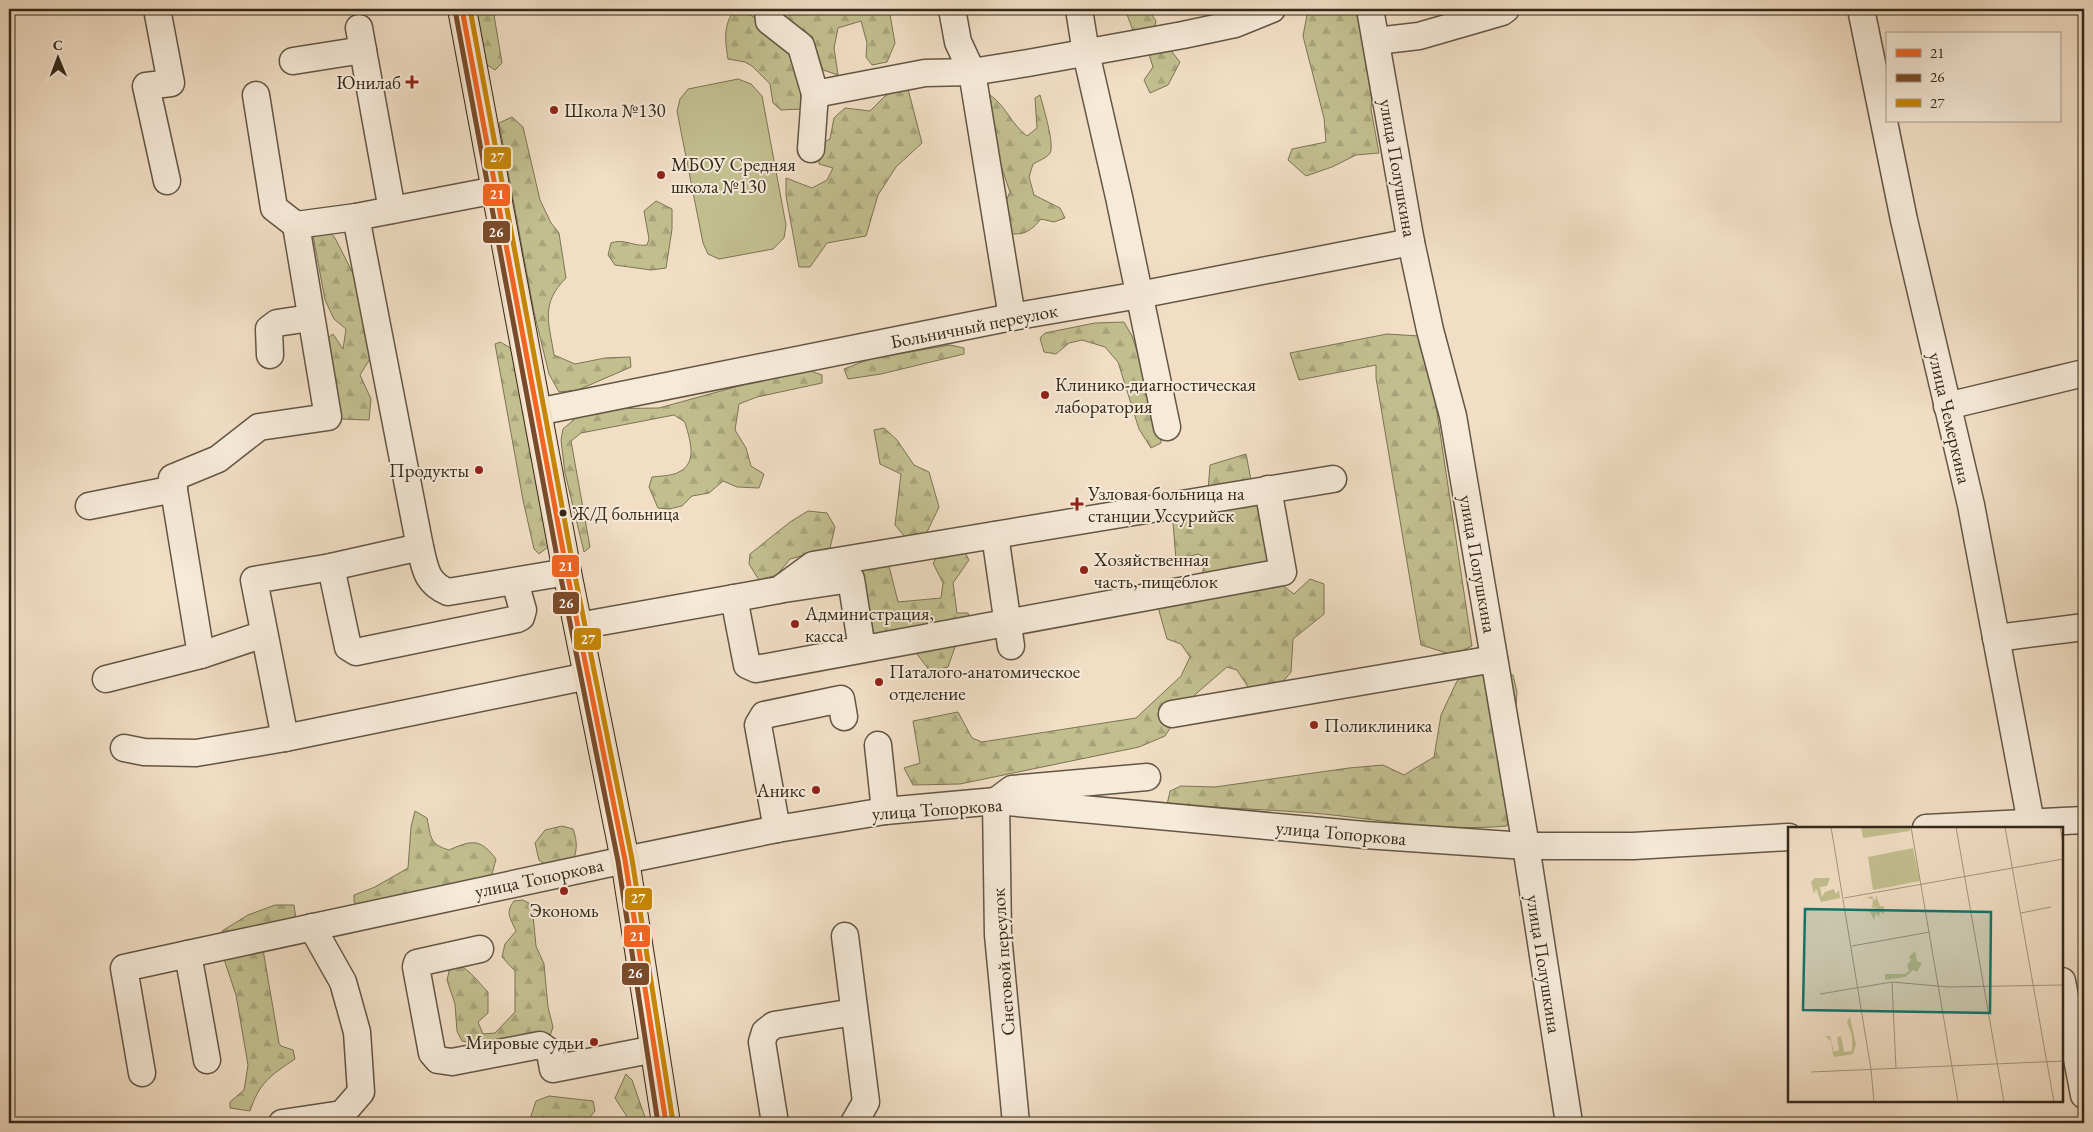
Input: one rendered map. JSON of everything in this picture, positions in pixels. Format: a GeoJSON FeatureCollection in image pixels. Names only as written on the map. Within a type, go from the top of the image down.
{"type":"FeatureCollection","features":[{"type":"Feature","properties":{"kind":"main road"},"geometry":{"type":"LineString","coordinates":[[462,9],[567,572],[625,860],[666,1123]]}},
{"type":"Feature","properties":{"kind":"street"},"geometry":{"type":"LineString","coordinates":[[157,9],[171,82],[146,86],[167,181]]}},
{"type":"Feature","properties":{"kind":"street"},"geometry":{"type":"LineString","coordinates":[[768,9],[769,21],[801,46],[815,94],[811,149]]}},
{"type":"Feature","properties":{"kind":"street"},"geometry":{"type":"LineString","coordinates":[[952,9],[958,42],[972,72],[1012,318]]}},
{"type":"Feature","properties":{"kind":"street"},"geometry":{"type":"LineString","coordinates":[[1079,9],[1086,53],[1167,427]]}},
{"type":"Feature","properties":{"kind":"street"},"geometry":{"type":"LineString","coordinates":[[815,94],[925,73],[972,72],[1086,53],[1235,24],[1272,9]]}},
{"type":"Feature","properties":{"kind":"street","name":"улица Полушкина"},"geometry":{"type":"LineString","coordinates":[[1370,9],[1411,242],[1430,330],[1453,416],[1526,846],[1569,1123]]}},
{"type":"Feature","properties":{"kind":"street"},"geometry":{"type":"LineString","coordinates":[[1376,41],[1419,36],[1502,12],[1506,9]]}},
{"type":"Feature","properties":{"kind":"street","name":"улица Чемеркина"},"geometry":{"type":"LineString","coordinates":[[1861,9],[1886,114]]}},
{"type":"Feature","properties":{"kind":"street"},"geometry":{"type":"LineString","coordinates":[[292,61],[361,39],[392,210]]}},
{"type":"Feature","properties":{"kind":"street"},"geometry":{"type":"LineString","coordinates":[[202,655],[172,478],[218,459],[260,427],[328,417],[296,225],[274,208],[256,95]]}},
{"type":"Feature","properties":{"kind":"street","name":"улица Чемеркина"},"geometry":{"type":"LineString","coordinates":[[1888,122],[1904,220],[1970,505],[2031,825]]}},
{"type":"Feature","properties":{"kind":"street"},"geometry":{"type":"LineString","coordinates":[[296,225],[356,217],[496,190]]}},
{"type":"Feature","properties":{"kind":"street"},"geometry":{"type":"LineString","coordinates":[[356,217],[420,546],[425,568],[435,587],[448,592],[567,572]]}},
{"type":"Feature","properties":{"kind":"street","name":"Больничный переулок"},"geometry":{"type":"LineString","coordinates":[[538,412],[1012,318],[1411,242]]}},
{"type":"Feature","properties":{"kind":"street"},"geometry":{"type":"LineString","coordinates":[[270,355],[269,329],[276,323],[310,318]]}},
{"type":"Feature","properties":{"kind":"street"},"geometry":{"type":"LineString","coordinates":[[1948,406],[2084,373]]}},
{"type":"Feature","properties":{"kind":"street"},"geometry":{"type":"LineString","coordinates":[[779,590],[813,565],[1333,478]]}},
{"type":"Feature","properties":{"kind":"street"},"geometry":{"type":"LineString","coordinates":[[88,506],[174,488]]}},
{"type":"Feature","properties":{"kind":"street"},"geometry":{"type":"LineString","coordinates":[[734,598],[747,665],[756,669],[862,649],[1009,634],[1283,572],[1268,489]]}},
{"type":"Feature","properties":{"kind":"street"},"geometry":{"type":"LineString","coordinates":[[995,535],[1009,634]]}},
{"type":"Feature","properties":{"kind":"street"},"geometry":{"type":"LineString","coordinates":[[285,738],[254,580],[331,567],[420,546]]}},
{"type":"Feature","properties":{"kind":"street"},"geometry":{"type":"LineString","coordinates":[[331,567],[348,647],[356,652],[517,620],[521,617],[522,610],[515,582]]}},
{"type":"Feature","properties":{"kind":"street"},"geometry":{"type":"LineString","coordinates":[[578,626],[851,579],[862,649]]}},
{"type":"Feature","properties":{"kind":"street"},"geometry":{"type":"LineString","coordinates":[[1996,638],[2084,627]]}},
{"type":"Feature","properties":{"kind":"street"},"geometry":{"type":"LineString","coordinates":[[106,679],[202,655],[264,634]]}},
{"type":"Feature","properties":{"kind":"street"},"geometry":{"type":"LineString","coordinates":[[1172,714],[1494,659]]}},
{"type":"Feature","properties":{"kind":"street"},"geometry":{"type":"LineString","coordinates":[[124,748],[144,752],[196,753],[285,738],[588,676]]}},
{"type":"Feature","properties":{"kind":"street"},"geometry":{"type":"LineString","coordinates":[[777,829],[753,723],[764,715],[841,699],[844,717]]}},
{"type":"Feature","properties":{"kind":"street"},"geometry":{"type":"LineString","coordinates":[[878,745],[885,810]]}},
{"type":"Feature","properties":{"kind":"street"},"geometry":{"type":"LineString","coordinates":[[996,801],[1012,789],[1147,776]]}},
{"type":"Feature","properties":{"kind":"street","name":"улица Топоркова"},"geometry":{"type":"LineString","coordinates":[[142,1073],[124,968],[625,860],[777,829],[885,810],[996,801],[1365,835],[1526,846],[1633,846],[1788,837]]}},
{"type":"Feature","properties":{"kind":"street","name":"Снеговой переулок"},"geometry":{"type":"LineString","coordinates":[[996,801],[998,935],[1016,1123]]}},
{"type":"Feature","properties":{"kind":"street"},"geometry":{"type":"LineString","coordinates":[[1961,827],[2031,825],[2084,820]]}},
{"type":"Feature","properties":{"kind":"street"},"geometry":{"type":"LineString","coordinates":[[282,1123],[342,1114],[361,1092],[357,1032],[343,982],[312,927]]}},
{"type":"Feature","properties":{"kind":"street"},"geometry":{"type":"LineString","coordinates":[[845,936],[866,1102],[854,1123]]}},
{"type":"Feature","properties":{"kind":"street"},"geometry":{"type":"LineString","coordinates":[[480,949],[417,963],[416,967],[432,1053],[438,1060],[452,1062],[540,1045],[550,1052],[553,1069],[655,1049]]}},
{"type":"Feature","properties":{"kind":"street"},"geometry":{"type":"LineString","coordinates":[[188,954],[207,1060]]}},
{"type":"Feature","properties":{"kind":"street"},"geometry":{"type":"LineString","coordinates":[[2063,985],[2084,1095]]}},
{"type":"Feature","properties":{"kind":"street"},"geometry":{"type":"LineString","coordinates":[[775,1123],[762,1042],[766,1032],[774,1025],[854,1012]]}},
{"type":"Feature","properties":{"kind":"green space"},"geometry":{"type":"Polygon","coordinates":[[[474,9],[493,9],[502,63],[495,70],[484,63],[474,9]]]}},
{"type":"Feature","properties":{"kind":"green space"},"geometry":{"type":"Polygon","coordinates":[[[735,9],[739,9],[761,21],[781,15],[792,9],[889,9],[895,43],[887,62],[872,65],[866,57],[867,43],[861,21],[838,28],[834,48],[838,75],[823,70],[812,36],[799,33],[797,56],[802,109],[781,110],[773,103],[770,84],[752,66],[745,62],[728,59],[726,33],[728,21],[735,9]]]}},
{"type":"Feature","properties":{"kind":"green space"},"geometry":{"type":"Polygon","coordinates":[[[1125,9],[1148,9],[1156,21],[1153,36],[1165,43],[1180,62],[1168,85],[1150,93],[1144,80],[1153,67],[1146,45],[1135,36],[1125,9]]]}},
{"type":"Feature","properties":{"kind":"green space"},"geometry":{"type":"Polygon","coordinates":[[[1317,9],[1355,9],[1364,16],[1373,81],[1371,109],[1379,153],[1356,155],[1332,167],[1306,176],[1288,160],[1292,149],[1326,142],[1324,118],[1303,36],[1307,15],[1317,9]]]}},
{"type":"Feature","properties":{"kind":"green space"},"geometry":{"type":"Polygon","coordinates":[[[738,79],[751,84],[762,96],[786,225],[784,238],[773,249],[719,259],[708,254],[703,243],[677,111],[680,99],[688,89],[738,79]]]}},
{"type":"Feature","properties":{"kind":"green space"},"geometry":{"type":"Polygon","coordinates":[[[907,85],[922,143],[896,167],[878,195],[866,236],[827,243],[810,267],[799,267],[786,196],[786,178],[812,188],[827,180],[833,168],[819,164],[820,144],[830,139],[834,118],[845,108],[870,111],[885,96],[907,85]]]}},
{"type":"Feature","properties":{"kind":"green space"},"geometry":{"type":"Polygon","coordinates":[[[990,95],[996,99],[1027,136],[1037,128],[1035,98],[1040,95],[1048,125],[1051,149],[1047,156],[1033,164],[1029,177],[1034,195],[1060,208],[1065,218],[1054,222],[1041,219],[1029,230],[1021,234],[1005,232],[1001,212],[1010,192],[988,128],[990,95]]]}},
{"type":"Feature","properties":{"kind":"green space"},"geometry":{"type":"Polygon","coordinates":[[[512,117],[523,127],[540,200],[551,223],[559,233],[566,278],[552,296],[549,305],[548,314],[554,355],[575,364],[605,358],[630,357],[631,367],[578,390],[559,392],[549,374],[534,312],[499,123],[512,117]]]}},
{"type":"Feature","properties":{"kind":"green space"},"geometry":{"type":"Polygon","coordinates":[[[656,201],[672,209],[672,229],[666,268],[651,270],[615,265],[608,255],[611,243],[620,241],[647,245],[649,239],[644,211],[656,201]]]}},
{"type":"Feature","properties":{"kind":"green space"},"geometry":{"type":"Polygon","coordinates":[[[325,226],[335,238],[363,293],[373,354],[360,375],[371,399],[369,420],[342,419],[327,382],[319,344],[333,334],[343,349],[346,329],[334,319],[325,300],[312,230],[325,226]]]}},
{"type":"Feature","properties":{"kind":"green space"},"geometry":{"type":"Polygon","coordinates":[[[1124,322],[1132,336],[1159,412],[1161,443],[1151,448],[1139,429],[1118,362],[1105,347],[1082,340],[1069,343],[1056,354],[1044,352],[1040,338],[1045,333],[1095,323],[1124,322]]]}},
{"type":"Feature","properties":{"kind":"green space"},"geometry":{"type":"Polygon","coordinates":[[[1387,334],[1419,336],[1435,399],[1472,646],[1453,655],[1421,645],[1376,378],[1376,365],[1299,380],[1290,353],[1387,334]]]}},
{"type":"Feature","properties":{"kind":"green space"},"geometry":{"type":"Polygon","coordinates":[[[500,342],[509,347],[517,359],[548,547],[539,554],[534,549],[523,500],[495,344],[500,342]]]}},
{"type":"Feature","properties":{"kind":"green space"},"geometry":{"type":"Polygon","coordinates":[[[950,345],[964,348],[964,354],[881,374],[848,379],[844,369],[870,359],[950,345]]]}},
{"type":"Feature","properties":{"kind":"green space"},"geometry":{"type":"Polygon","coordinates":[[[808,370],[822,375],[822,383],[757,397],[739,404],[735,430],[746,448],[751,466],[764,474],[759,488],[737,487],[723,481],[709,493],[692,496],[682,506],[669,509],[658,508],[649,487],[652,477],[679,472],[685,468],[691,456],[685,422],[674,415],[581,433],[571,441],[590,547],[584,552],[565,473],[561,440],[563,429],[586,409],[659,408],[779,375],[808,370]]]}},
{"type":"Feature","properties":{"kind":"green space"},"geometry":{"type":"Polygon","coordinates":[[[884,428],[897,440],[914,465],[929,472],[939,507],[926,534],[906,538],[895,525],[901,474],[880,464],[874,430],[884,428]]]}},
{"type":"Feature","properties":{"kind":"green space"},"geometry":{"type":"Polygon","coordinates":[[[1246,454],[1251,480],[1282,585],[1294,594],[1310,579],[1324,584],[1324,614],[1293,639],[1291,672],[1275,691],[1250,690],[1237,670],[1227,667],[1184,707],[1165,736],[1139,747],[960,784],[913,785],[904,768],[920,763],[913,721],[958,712],[972,738],[982,742],[1136,718],[1181,676],[1190,657],[1181,644],[1167,639],[1158,607],[1202,577],[1205,557],[1198,554],[1176,560],[1173,523],[1181,515],[1196,516],[1208,491],[1210,465],[1246,454]]]}},
{"type":"Feature","properties":{"kind":"green space"},"geometry":{"type":"Polygon","coordinates":[[[808,511],[827,513],[835,527],[830,548],[790,559],[777,575],[759,580],[749,564],[750,554],[790,522],[808,511]]]}},
{"type":"Feature","properties":{"kind":"green space"},"geometry":{"type":"Polygon","coordinates":[[[961,545],[969,560],[953,583],[957,613],[968,613],[972,625],[971,636],[955,647],[948,667],[930,671],[914,650],[895,649],[869,631],[844,571],[888,562],[898,602],[941,598],[943,583],[933,563],[940,552],[961,545]]]}},
{"type":"Feature","properties":{"kind":"green space"},"geometry":{"type":"Polygon","coordinates":[[[1476,669],[1513,675],[1517,692],[1507,826],[1433,826],[1276,810],[1167,805],[1170,791],[1181,786],[1215,787],[1383,765],[1404,775],[1434,757],[1441,715],[1457,681],[1476,669]]]}},
{"type":"Feature","properties":{"kind":"green space"},"geometry":{"type":"Polygon","coordinates":[[[415,811],[427,818],[432,839],[442,848],[449,850],[470,843],[480,844],[485,847],[496,859],[492,874],[477,881],[359,905],[354,902],[354,895],[375,887],[408,868],[411,827],[415,811]]]}},
{"type":"Feature","properties":{"kind":"green space"},"geometry":{"type":"Polygon","coordinates":[[[562,826],[573,829],[576,839],[575,855],[572,864],[551,869],[539,860],[535,843],[545,830],[562,826]]]}},
{"type":"Feature","properties":{"kind":"green space"},"geometry":{"type":"Polygon","coordinates":[[[523,900],[532,905],[536,946],[544,964],[548,1007],[553,1027],[550,1036],[487,1046],[462,1041],[457,1031],[455,1004],[447,980],[451,963],[467,970],[488,992],[488,1013],[478,1022],[483,1034],[495,1033],[515,1012],[515,971],[502,957],[505,944],[516,931],[509,915],[511,905],[514,901],[523,900]]]}},
{"type":"Feature","properties":{"kind":"green space"},"geometry":{"type":"Polygon","coordinates":[[[275,905],[294,905],[296,919],[262,944],[279,1043],[281,1046],[293,1050],[295,1059],[267,1080],[257,1093],[250,1111],[230,1108],[230,1102],[244,1090],[248,1065],[236,995],[224,959],[222,931],[248,915],[275,905]]]}},
{"type":"Feature","properties":{"kind":"green space"},"geometry":{"type":"Polygon","coordinates":[[[626,1074],[632,1080],[647,1123],[631,1123],[615,1098],[626,1074]]]}},
{"type":"Feature","properties":{"kind":"green space"},"geometry":{"type":"Polygon","coordinates":[[[549,1096],[593,1101],[595,1111],[585,1123],[495,1123],[529,1122],[536,1101],[549,1096]]]}},
{"type":"Feature","properties":{"kind":"transit line","name":"21"},"geometry":{"type":"LineString","coordinates":[[462,9],[567,572],[625,860],[666,1123]]}},
{"type":"Feature","properties":{"kind":"transit line","name":"27"},"geometry":{"type":"LineString","coordinates":[[470,9],[574,571],[632,859],[673,1122]]}},
{"type":"Feature","properties":{"kind":"transit line","name":"26"},"geometry":{"type":"LineString","coordinates":[[455,10],[560,573],[618,861],[658,1123]]}},
{"type":"Feature","properties":{"kind":"place","name":"Юнилаб"},"geometry":{"type":"Point","coordinates":[412,82]}},
{"type":"Feature","properties":{"kind":"place","name":"Школа №130"},"geometry":{"type":"Point","coordinates":[554,110]}},
{"type":"Feature","properties":{"kind":"place","name":"МБОУ Средняя школа №130"},"geometry":{"type":"Point","coordinates":[661,175]}},
{"type":"Feature","properties":{"kind":"place","name":"Клинико-диагностическая лаборатория"},"geometry":{"type":"Point","coordinates":[1045,395]}},
{"type":"Feature","properties":{"kind":"place","name":"Продукты"},"geometry":{"type":"Point","coordinates":[479,470]}},
{"type":"Feature","properties":{"kind":"place","name":"Узловая больница на станции Уссурийск"},"geometry":{"type":"Point","coordinates":[1077,504]}},
{"type":"Feature","properties":{"kind":"place","name":"Ж/Д больница"},"geometry":{"type":"Point","coordinates":[563,513]}},
{"type":"Feature","properties":{"kind":"place","name":"Хозяйственная часть, пищеблок"},"geometry":{"type":"Point","coordinates":[1084,570]}},
{"type":"Feature","properties":{"kind":"place","name":"Администрация, касса"},"geometry":{"type":"Point","coordinates":[795,624]}},
{"type":"Feature","properties":{"kind":"place","name":"Паталого-анатомическое отделение"},"geometry":{"type":"Point","coordinates":[879,682]}},
{"type":"Feature","properties":{"kind":"place","name":"Поликлиника"},"geometry":{"type":"Point","coordinates":[1314,725]}},
{"type":"Feature","properties":{"kind":"place","name":"Аникс"},"geometry":{"type":"Point","coordinates":[816,790]}},
{"type":"Feature","properties":{"kind":"place","name":"Экономь"},"geometry":{"type":"Point","coordinates":[564,891]}},
{"type":"Feature","properties":{"kind":"place","name":"Мировые судьи"},"geometry":{"type":"Point","coordinates":[594,1042]}}]}
